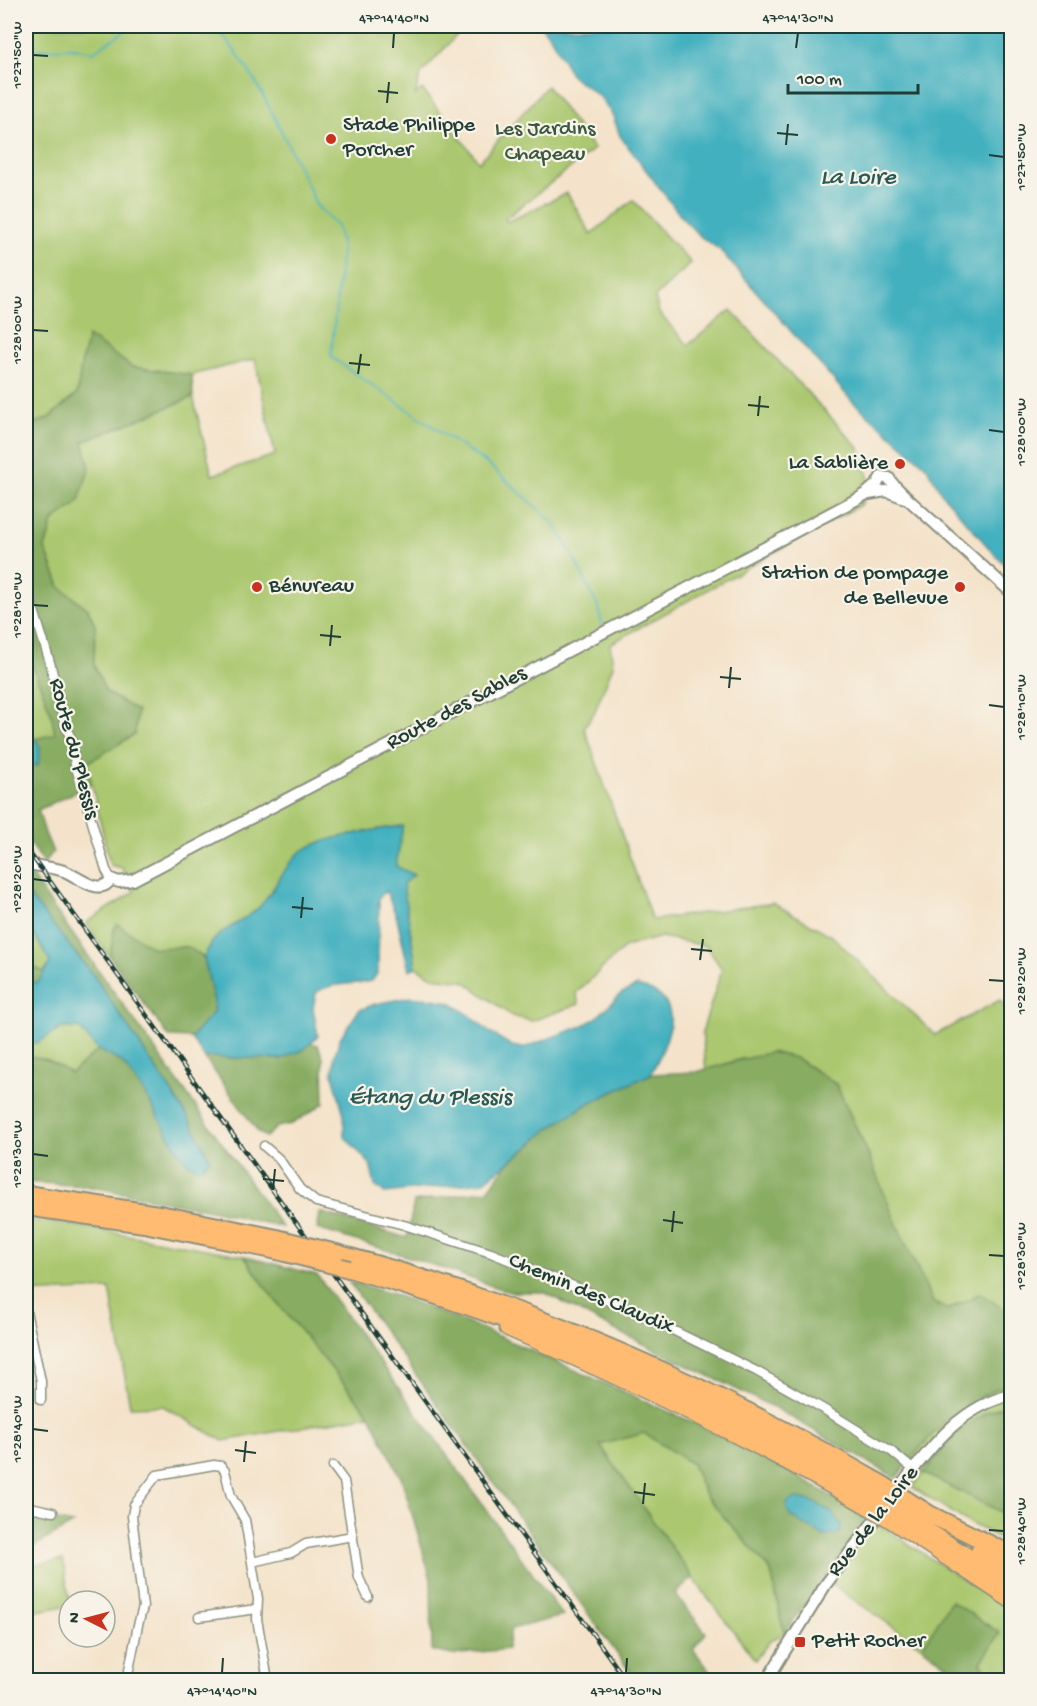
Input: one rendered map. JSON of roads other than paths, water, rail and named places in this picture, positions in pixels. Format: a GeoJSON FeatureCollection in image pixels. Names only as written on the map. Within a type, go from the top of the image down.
{"type":"FeatureCollection","features":[{"type":"Feature","properties":{"kind":"highway"},"geometry":{"type":"LineString","coordinates":[[26,1194],[165,1215],[277,1244],[494,1315],[599,1355],[693,1397],[817,1461],[898,1510],[1011,1585]]}},
{"type":"Feature","properties":{"kind":"highway"},"geometry":{"type":"LineString","coordinates":[[26,1207],[336,1253],[446,1285],[632,1355],[766,1419],[876,1497]]}},
{"type":"Feature","properties":{"kind":"highway"},"geometry":{"type":"LineString","coordinates":[[898,1510],[931,1515],[1011,1555]]}},
{"type":"Feature","properties":{"kind":"highway"},"geometry":{"type":"LineString","coordinates":[[898,1510],[1011,1601]]}},
{"type":"Feature","properties":{"kind":"highway"},"geometry":{"type":"LineString","coordinates":[[931,1515],[937,1522],[1011,1570]]}},
{"type":"Feature","properties":{"kind":"street","name":"Route des Sables"},"geometry":{"type":"LineString","coordinates":[[26,864],[74,875],[90,885],[103,886],[111,879],[118,882],[133,880],[863,495],[884,487],[909,500],[1011,593]]}},
{"type":"Feature","properties":{"kind":"street","name":"Route du Plessis"},"geometry":{"type":"LineString","coordinates":[[26,584],[51,666],[65,726],[71,738],[75,764],[106,870],[111,879]]}},
{"type":"Feature","properties":{"kind":"street","name":"Chemin des Claudix"},"geometry":{"type":"LineString","coordinates":[[264,1146],[279,1159],[300,1190],[316,1202],[491,1253],[650,1319],[747,1366],[820,1407],[891,1451],[914,1470]]}},
{"type":"Feature","properties":{"kind":"street"},"geometry":{"type":"LineString","coordinates":[[26,1311],[41,1381],[41,1400]]}},
{"type":"Feature","properties":{"kind":"street","name":"Rue de la Loire"},"geometry":{"type":"LineString","coordinates":[[767,1680],[826,1584],[914,1470],[954,1424],[976,1408],[1011,1395]]}},
{"type":"Feature","properties":{"kind":"street"},"geometry":{"type":"LineString","coordinates":[[127,1680],[143,1608],[134,1539],[132,1516],[134,1505],[158,1475],[214,1465],[225,1471],[231,1496],[245,1520],[258,1599],[257,1619],[268,1680]]}},
{"type":"Feature","properties":{"kind":"street"},"geometry":{"type":"LineString","coordinates":[[333,1466],[344,1481],[359,1578],[368,1597]]}},
{"type":"Feature","properties":{"kind":"street"},"geometry":{"type":"LineString","coordinates":[[26,1506],[53,1512]]}},
{"type":"Feature","properties":{"kind":"street"},"geometry":{"type":"LineString","coordinates":[[252,1562],[291,1553],[306,1544],[352,1536]]}},
{"type":"Feature","properties":{"kind":"street"},"geometry":{"type":"LineString","coordinates":[[199,1617],[257,1609]]}},
{"type":"Feature","properties":{"kind":"water","name":"La Loire"},"geometry":{"type":"Polygon","coordinates":[[[541,26],[1011,26],[1011,569],[996,556],[942,494],[926,466],[851,400],[720,250],[701,237],[683,219],[620,136],[613,116],[601,98],[571,75],[550,36],[541,26]]]}},
{"type":"Feature","properties":{"kind":"water"},"geometry":{"type":"Polygon","coordinates":[[[26,737],[35,739],[40,747],[38,766],[26,762],[26,737]]]}},
{"type":"Feature","properties":{"kind":"water"},"geometry":{"type":"Polygon","coordinates":[[[403,826],[396,866],[414,875],[403,884],[416,967],[409,970],[397,918],[386,891],[379,898],[378,972],[372,981],[335,985],[316,993],[313,1008],[318,1036],[303,1050],[281,1059],[204,1057],[191,1038],[213,1013],[214,1001],[204,958],[212,942],[222,932],[249,916],[260,906],[292,860],[306,848],[348,835],[403,826]]]}},
{"type":"Feature","properties":{"kind":"water"},"geometry":{"type":"Polygon","coordinates":[[[26,892],[94,976],[188,1117],[210,1159],[201,1168],[189,1164],[178,1151],[144,1092],[122,1062],[98,1050],[79,1028],[62,1028],[37,1043],[26,1041],[26,981],[38,983],[50,962],[26,921],[26,892]]]}},
{"type":"Feature","properties":{"kind":"water","name":"Étang du Plessis"},"geometry":{"type":"Polygon","coordinates":[[[637,986],[654,992],[664,1000],[669,1010],[668,1034],[651,1074],[587,1104],[548,1129],[483,1182],[385,1193],[375,1186],[370,1164],[344,1136],[344,1115],[333,1075],[334,1058],[340,1038],[359,1010],[375,1004],[410,997],[451,1003],[489,1032],[512,1046],[523,1048],[582,1026],[596,1018],[622,993],[637,986]]]}},
{"type":"Feature","properties":{"kind":"water"},"geometry":{"type":"Polygon","coordinates":[[[796,1498],[815,1503],[828,1510],[841,1524],[840,1532],[825,1536],[791,1517],[786,1507],[788,1502],[796,1498]]]}},
{"type":"Feature","properties":{"kind":"waterway"},"geometry":{"type":"LineString","coordinates":[[26,50],[74,48],[93,52],[132,26]]}},
{"type":"Feature","properties":{"kind":"waterway"},"geometry":{"type":"LineString","coordinates":[[214,26],[229,43],[256,82],[316,205],[337,226],[342,248],[331,357],[489,465],[553,522],[599,609],[602,625]]}},
{"type":"Feature","properties":{"kind":"railway"},"geometry":{"type":"LineString","coordinates":[[26,848],[626,1680]]}},
{"type":"Feature","properties":{"kind":"place","name":"Stade Philippe Porcher"},"geometry":{"type":"Point","coordinates":[331,139]}},
{"type":"Feature","properties":{"kind":"place","name":"La Sablière"},"geometry":{"type":"Point","coordinates":[900,464]}},
{"type":"Feature","properties":{"kind":"place","name":"Bénureau"},"geometry":{"type":"Point","coordinates":[257,587]}},
{"type":"Feature","properties":{"kind":"place","name":"Station de pompage de Bellevue"},"geometry":{"type":"Point","coordinates":[960,587]}},
{"type":"Feature","properties":{"kind":"place","name":"Petit Rocher"},"geometry":{"type":"Point","coordinates":[800,1642]}},
{"type":"Feature","properties":{"kind":"park label","name":"Les Jardins Chapeau"},"geometry":{"type":"Point","coordinates":[545,142]}}]}
